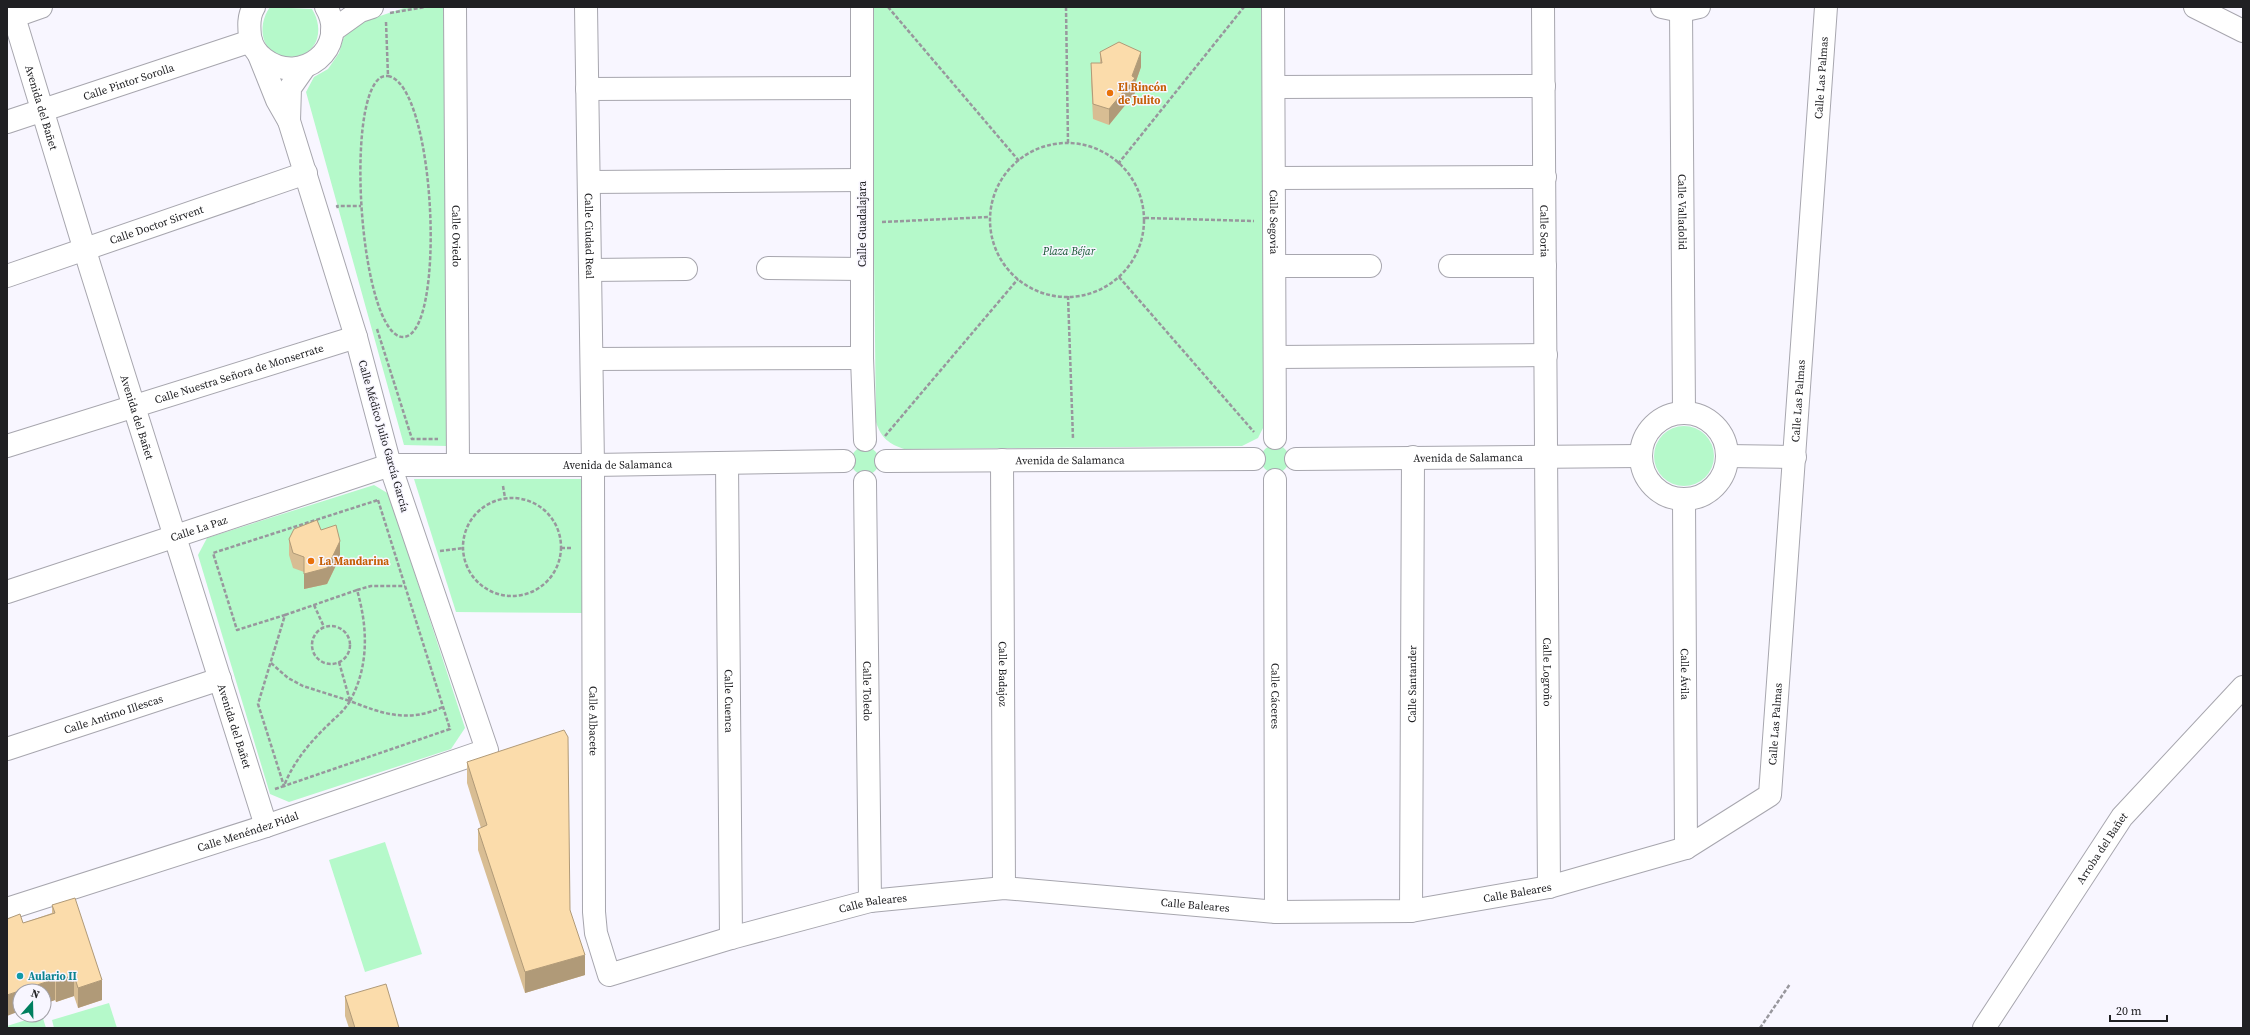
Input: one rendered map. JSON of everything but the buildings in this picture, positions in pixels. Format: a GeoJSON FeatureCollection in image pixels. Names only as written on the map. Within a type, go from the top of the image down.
{"type":"FeatureCollection","features":[{"type":"Feature","properties":{"kind":"street"},"geometry":{"type":"LineString","coordinates":[[10,14],[41,7]]}},
{"type":"Feature","properties":{"kind":"street"},"geometry":{"type":"LineString","coordinates":[[252,27],[272,65],[288,70],[304,68],[318,59],[328,46],[332,31],[330,14],[326,7]]}},
{"type":"Feature","properties":{"kind":"street"},"geometry":{"type":"LineString","coordinates":[[332,31],[360,11],[372,7]]}},
{"type":"Feature","properties":{"kind":"street","name":"Calle Oviedo"},"geometry":{"type":"LineString","coordinates":[[455,7],[458,464]]}},
{"type":"Feature","properties":{"kind":"street","name":"Calle Ciudad Real"},"geometry":{"type":"LineString","coordinates":[[586,7],[593,465]]}},
{"type":"Feature","properties":{"kind":"street","name":"Calle Guadalajara"},"geometry":{"type":"LineString","coordinates":[[862,7],[862,358],[876,448]]}},
{"type":"Feature","properties":{"kind":"street","name":"Calle Segovia"},"geometry":{"type":"LineString","coordinates":[[1264,446],[1275,356],[1275,87],[1273,7]]}},
{"type":"Feature","properties":{"kind":"street","name":"Calle Soria"},"geometry":{"type":"LineString","coordinates":[[1543,7],[1547,456]]}},
{"type":"Feature","properties":{"kind":"street","name":"Calle Las Palmas"},"geometry":{"type":"LineString","coordinates":[[1770,796],[1826,7]]}},
{"type":"Feature","properties":{"kind":"street"},"geometry":{"type":"LineString","coordinates":[[2194,7],[2243,31]]}},
{"type":"Feature","properties":{"kind":"street","name":"Calle Valladolid"},"geometry":{"type":"LineString","coordinates":[[1681,8],[1684,412]]}},
{"type":"Feature","properties":{"kind":"street","name":"Avenida del Bañet"},"geometry":{"type":"LineString","coordinates":[[10,14],[42,110],[266,826]]}},
{"type":"Feature","properties":{"kind":"street","name":"Calle Pintor Sorolla"},"geometry":{"type":"LineString","coordinates":[[7,122],[42,110],[252,27]]}},
{"type":"Feature","properties":{"kind":"street","name":"Calle Médico Julio García García"},"geometry":{"type":"LineString","coordinates":[[252,27],[277,100],[289,121],[306,173],[356,337],[390,465],[486,750]]}},
{"type":"Feature","properties":{"kind":"street","name":"Calle Médico Julio García García"},"geometry":{"type":"LineString","coordinates":[[289,121],[290,88],[304,68]]}},
{"type":"Feature","properties":{"kind":"street"},"geometry":{"type":"LineString","coordinates":[[1275,87],[1544,86]]}},
{"type":"Feature","properties":{"kind":"street"},"geometry":{"type":"LineString","coordinates":[[587,89],[861,88]]}},
{"type":"Feature","properties":{"kind":"street","name":"Calle Doctor Sirvent"},"geometry":{"type":"LineString","coordinates":[[7,276],[306,173]]}},
{"type":"Feature","properties":{"kind":"street"},"geometry":{"type":"LineString","coordinates":[[1275,178],[1545,177]]}},
{"type":"Feature","properties":{"kind":"street"},"geometry":{"type":"LineString","coordinates":[[589,182],[862,180]]}},
{"type":"Feature","properties":{"kind":"street"},"geometry":{"type":"LineString","coordinates":[[1275,266],[1370,266]]}},
{"type":"Feature","properties":{"kind":"street"},"geometry":{"type":"LineString","coordinates":[[1450,266],[1545,266]]}},
{"type":"Feature","properties":{"kind":"street"},"geometry":{"type":"LineString","coordinates":[[768,268],[862,269]]}},
{"type":"Feature","properties":{"kind":"street"},"geometry":{"type":"LineString","coordinates":[[590,270],[686,269]]}},
{"type":"Feature","properties":{"kind":"street","name":"Calle Nuestra Señora de Monserrate"},"geometry":{"type":"LineString","coordinates":[[7,446],[356,337]]}},
{"type":"Feature","properties":{"kind":"street"},"geometry":{"type":"LineString","coordinates":[[1275,356],[1546,355]]}},
{"type":"Feature","properties":{"kind":"street"},"geometry":{"type":"LineString","coordinates":[[592,358],[862,358]]}},
{"type":"Feature","properties":{"kind":"street"},"geometry":{"type":"LineString","coordinates":[[1684,412],[1700,416],[1715,425],[1724,439],[1727,456],[1724,473],[1714,487],[1700,496],[1684,500],[1667,496],[1653,487],[1643,472],[1640,456],[1643,439],[1653,425],[1667,416],[1684,412]]}},
{"type":"Feature","properties":{"kind":"street"},"geometry":{"type":"LineString","coordinates":[[1283,440],[1290,444],[1296,459],[1294,467],[1289,474],[1283,478],[1275,480],[1260,474],[1264,446],[1283,440]]}},
{"type":"Feature","properties":{"kind":"street"},"geometry":{"type":"LineString","coordinates":[[857,442],[876,448],[880,476],[865,482],[850,476],[844,461],[850,446],[857,442]]}},
{"type":"Feature","properties":{"kind":"street","name":"Avenida de Salamanca"},"geometry":{"type":"LineString","coordinates":[[876,448],[1002,460],[1074,460],[1264,446]]}},
{"type":"Feature","properties":{"kind":"street","name":"Calle Logroño"},"geometry":{"type":"LineString","coordinates":[[1547,456],[1549,887]]}},
{"type":"Feature","properties":{"kind":"street","name":"Avenida de Salamanca"},"geometry":{"type":"LineString","coordinates":[[1296,459],[1640,456]]}},
{"type":"Feature","properties":{"kind":"street"},"geometry":{"type":"LineString","coordinates":[[1727,456],[1795,457]]}},
{"type":"Feature","properties":{"kind":"street","name":"Calle Santander"},"geometry":{"type":"LineString","coordinates":[[1411,911],[1413,457]]}},
{"type":"Feature","properties":{"kind":"street","name":"Calle Badajoz"},"geometry":{"type":"LineString","coordinates":[[1002,460],[1004,888]]}},
{"type":"Feature","properties":{"kind":"street","name":"Avenida de Salamanca"},"geometry":{"type":"LineString","coordinates":[[390,465],[593,465],[844,461]]}},
{"type":"Feature","properties":{"kind":"street","name":"Calle Cuenca"},"geometry":{"type":"LineString","coordinates":[[727,463],[731,938]]}},
{"type":"Feature","properties":{"kind":"street","name":"Calle La Paz"},"geometry":{"type":"LineString","coordinates":[[7,592],[390,465]]}},
{"type":"Feature","properties":{"kind":"street","name":"Calle Albacete"},"geometry":{"type":"LineString","coordinates":[[593,465],[594,912],[596,933],[609,975]]}},
{"type":"Feature","properties":{"kind":"street","name":"Calle Cáceres"},"geometry":{"type":"LineString","coordinates":[[1275,480],[1276,912]]}},
{"type":"Feature","properties":{"kind":"street","name":"Calle Toledo"},"geometry":{"type":"LineString","coordinates":[[865,482],[870,901]]}},
{"type":"Feature","properties":{"kind":"street","name":"Calle Ávila"},"geometry":{"type":"LineString","coordinates":[[1684,500],[1686,848]]}},
{"type":"Feature","properties":{"kind":"street","name":"Calle Antimo Illescas"},"geometry":{"type":"LineString","coordinates":[[7,749],[220,679]]}},
{"type":"Feature","properties":{"kind":"street","name":"Arroba del Bañet"},"geometry":{"type":"LineString","coordinates":[[1984,1028],[2122,817],[2243,687]]}},
{"type":"Feature","properties":{"kind":"street","name":"Calle Menéndez Pidal"},"geometry":{"type":"LineString","coordinates":[[8,904],[266,826],[486,750]]}},
{"type":"Feature","properties":{"kind":"street","name":"Calle Baleares"},"geometry":{"type":"LineString","coordinates":[[609,975],[731,938],[870,901],[1004,888],[1276,912],[1411,911],[1549,887],[1686,848],[1770,796]]}},
{"type":"Feature","properties":{"kind":"path"},"geometry":{"type":"LineString","coordinates":[[388,76],[385,14],[425,7]]}},
{"type":"Feature","properties":{"kind":"path"},"geometry":{"type":"LineString","coordinates":[[888,7],[1019,161]]}},
{"type":"Feature","properties":{"kind":"path"},"geometry":{"type":"LineString","coordinates":[[1066,7],[1068,143]]}},
{"type":"Feature","properties":{"kind":"path"},"geometry":{"type":"LineString","coordinates":[[1118,164],[1244,7]]}},
{"type":"Feature","properties":{"kind":"path"},"geometry":{"type":"LineString","coordinates":[[388,76],[395,77],[403,86],[413,108],[421,137],[429,179],[430,246],[427,293],[417,329],[407,336],[401,337],[390,329],[377,301],[367,257],[361,206],[361,144],[366,109],[375,82],[381,77],[388,76]]}},
{"type":"Feature","properties":{"kind":"path"},"geometry":{"type":"LineString","coordinates":[[1057,143],[1068,143],[1090,147],[1109,154],[1131,176],[1142,200],[1145,218],[1136,256],[1119,277],[1103,288],[1077,296],[1048,294],[1018,279],[997,252],[989,217],[996,188],[1011,166],[1019,161],[1032,150],[1057,143]]}},
{"type":"Feature","properties":{"kind":"path"},"geometry":{"type":"LineString","coordinates":[[340,214],[338,206],[361,206]]}},
{"type":"Feature","properties":{"kind":"path"},"geometry":{"type":"LineString","coordinates":[[862,222],[989,217]]}},
{"type":"Feature","properties":{"kind":"path"},"geometry":{"type":"LineString","coordinates":[[1145,218],[1275,221]]}},
{"type":"Feature","properties":{"kind":"path"},"geometry":{"type":"LineString","coordinates":[[1119,277],[1264,446]]}},
{"type":"Feature","properties":{"kind":"path"},"geometry":{"type":"LineString","coordinates":[[876,448],[1018,279]]}},
{"type":"Feature","properties":{"kind":"path"},"geometry":{"type":"LineString","coordinates":[[1068,296],[1074,460]]}},
{"type":"Feature","properties":{"kind":"path"},"geometry":{"type":"LineString","coordinates":[[376,326],[412,439],[444,439],[443,425],[458,424]]}},
{"type":"Feature","properties":{"kind":"path"},"geometry":{"type":"LineString","coordinates":[[515,498],[531,501],[549,514],[556,524],[561,536],[562,548],[556,570],[545,584],[535,591],[513,596],[498,594],[483,586],[471,575],[463,554],[463,540],[468,525],[477,512],[496,500],[515,498]]}},
{"type":"Feature","properties":{"kind":"path"},"geometry":{"type":"LineString","coordinates":[[284,786],[450,729],[378,500],[213,553],[237,630],[371,586],[405,586]]}},
{"type":"Feature","properties":{"kind":"path"},"geometry":{"type":"LineString","coordinates":[[284,786],[289,773],[299,758],[329,724],[342,713],[350,701],[360,677],[366,636],[357,590]]}},
{"type":"Feature","properties":{"kind":"path"},"geometry":{"type":"LineString","coordinates":[[314,605],[324,627]]}},
{"type":"Feature","properties":{"kind":"path"},"geometry":{"type":"LineString","coordinates":[[284,786],[258,704],[285,615]]}},
{"type":"Feature","properties":{"kind":"path"},"geometry":{"type":"LineString","coordinates":[[335,626],[340,628],[349,636],[350,648],[347,656],[339,662],[325,662],[319,659],[313,649],[314,637],[324,627],[335,626]]}},
{"type":"Feature","properties":{"kind":"path"},"geometry":{"type":"LineString","coordinates":[[339,662],[350,701]]}},
{"type":"Feature","properties":{"kind":"path"},"geometry":{"type":"LineString","coordinates":[[270,663],[288,678],[303,686],[350,701],[382,714],[398,716],[420,714],[443,707]]}},
{"type":"Feature","properties":{"kind":"path"},"geometry":{"type":"LineString","coordinates":[[1760,1028],[1790,984]]}},
{"type":"Feature","properties":{"kind":"green space"},"geometry":{"type":"Polygon","coordinates":[[[270,7],[312,9],[318,25],[318,33],[316,41],[307,52],[299,56],[280,56],[272,52],[267,46],[262,31],[263,23],[270,7]]]}},
{"type":"Feature","properties":{"kind":"green space"},"geometry":{"type":"Polygon","coordinates":[[[407,7],[445,7],[447,446],[404,445],[306,92],[314,77],[328,69],[339,53],[343,39],[353,25],[407,7]]]}},
{"type":"Feature","properties":{"kind":"green space","name":"Plaza Béjar"},"geometry":{"type":"Polygon","coordinates":[[[871,7],[1264,7],[1266,422],[1258,438],[1242,446],[904,449],[886,440],[880,432],[876,422],[871,7]]]}},
{"type":"Feature","properties":{"kind":"green space"},"geometry":{"type":"Polygon","coordinates":[[[1678,426],[1690,426],[1701,431],[1709,439],[1714,450],[1712,468],[1701,481],[1690,486],[1678,486],[1667,481],[1659,473],[1654,462],[1654,450],[1659,439],[1667,431],[1678,426]]]}},
{"type":"Feature","properties":{"kind":"green space"},"geometry":{"type":"Polygon","coordinates":[[[1275,445],[1285,449],[1289,459],[1285,469],[1275,473],[1265,469],[1261,459],[1265,449],[1275,445]]]}},
{"type":"Feature","properties":{"kind":"green space"},"geometry":{"type":"Polygon","coordinates":[[[865,447],[875,451],[879,461],[875,471],[865,475],[855,471],[851,461],[855,451],[865,447]]]}},
{"type":"Feature","properties":{"kind":"green space"},"geometry":{"type":"Polygon","coordinates":[[[414,479],[587,479],[585,613],[456,612],[414,479]]]}},
{"type":"Feature","properties":{"kind":"green space"},"geometry":{"type":"Polygon","coordinates":[[[374,485],[389,494],[465,728],[451,749],[289,802],[270,794],[198,555],[207,538],[374,485]]]}},
{"type":"Feature","properties":{"kind":"green space"},"geometry":{"type":"Polygon","coordinates":[[[385,842],[422,954],[365,972],[329,860],[385,842]]]}},
{"type":"Feature","properties":{"kind":"green space"},"geometry":{"type":"Polygon","coordinates":[[[109,1003],[117,1028],[54,1028],[52,1020],[109,1003]]]}},
{"type":"Feature","properties":{"kind":"green space"},"geometry":{"type":"Polygon","coordinates":[[[17,1023],[44,1023],[46,1028],[7,1028],[7,1026],[17,1023]]]}},
{"type":"Feature","properties":{"kind":"place","name":"El Rincón de Julito"},"geometry":{"type":"Point","coordinates":[1110,93]}},
{"type":"Feature","properties":{"kind":"place","name":"La Mandarina"},"geometry":{"type":"Point","coordinates":[311,561]}},
{"type":"Feature","properties":{"kind":"place","name":"Aulario II"},"geometry":{"type":"Point","coordinates":[20,976]}}]}
